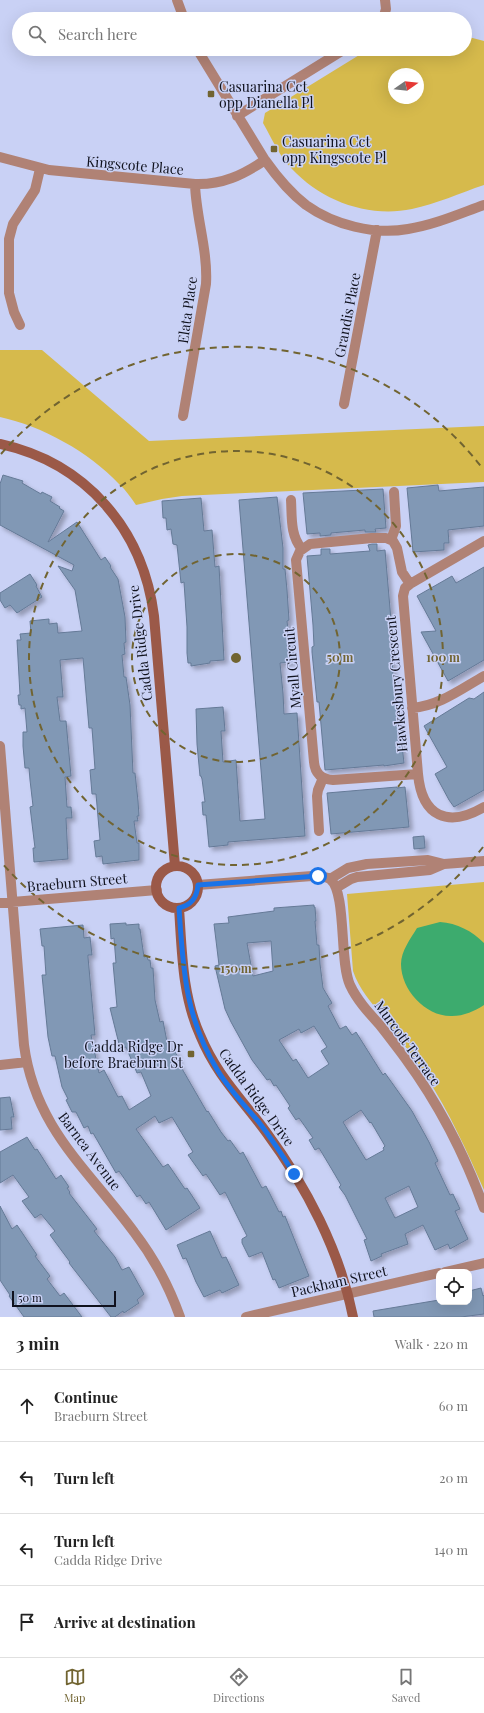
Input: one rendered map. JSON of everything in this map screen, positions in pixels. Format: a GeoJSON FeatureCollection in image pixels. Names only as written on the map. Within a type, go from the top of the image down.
{"type":"FeatureCollection","features":[{"type":"Feature","properties":{"kind":"street"},"geometry":{"type":"LineString","coordinates":[[177,0],[181,12]]}},
{"type":"Feature","properties":{"kind":"street"},"geometry":{"type":"LineString","coordinates":[[385,0],[385,12]]}},
{"type":"Feature","properties":{"kind":"street"},"geometry":{"type":"LineString","coordinates":[[201,56],[265,160],[282,182],[307,205],[339,221],[363,228],[377,230],[417,228],[484,205]]}},
{"type":"Feature","properties":{"kind":"street"},"geometry":{"type":"LineString","coordinates":[[237,116],[334,56]]}},
{"type":"Feature","properties":{"kind":"street","name":"Kingscote Place"},"geometry":{"type":"LineString","coordinates":[[0,157],[40,169],[195,184],[213,183],[236,177],[265,160]]}},
{"type":"Feature","properties":{"kind":"street"},"geometry":{"type":"LineString","coordinates":[[20,325],[14,312],[9,293],[9,239],[14,224],[35,190],[40,169]]}},
{"type":"Feature","properties":{"kind":"street","name":"Elata Place"},"geometry":{"type":"LineString","coordinates":[[183,416],[204,303],[207,266],[196,204],[195,184]]}},
{"type":"Feature","properties":{"kind":"street","name":"Grandis Place"},"geometry":{"type":"LineString","coordinates":[[344,404],[377,230]]}},
{"type":"Feature","properties":{"kind":"street","name":"Cadda Ridge Drive"},"geometry":{"type":"LineString","coordinates":[[0,444],[21,449],[42,457],[66,471],[87,486],[99,497],[118,519],[131,539],[142,564],[150,588],[154,616],[175,866]]}},
{"type":"Feature","properties":{"kind":"street"},"geometry":{"type":"LineString","coordinates":[[389,539],[396,526],[394,492]]}},
{"type":"Feature","properties":{"kind":"street"},"geometry":{"type":"LineString","coordinates":[[291,500],[293,533],[297,544],[302,549],[310,544],[372,538],[389,539],[398,548],[402,572],[410,584],[484,541]]}},
{"type":"Feature","properties":{"kind":"street","name":"Myall Circuit"},"geometry":{"type":"LineString","coordinates":[[302,549],[296,560],[314,762],[317,773],[323,778]]}},
{"type":"Feature","properties":{"kind":"street","name":"Hawkesbury Crescent"},"geometry":{"type":"LineString","coordinates":[[410,584],[404,591],[403,601],[419,785],[424,800],[430,808],[441,815],[459,818],[469,816],[484,807]]}},
{"type":"Feature","properties":{"kind":"street"},"geometry":{"type":"LineString","coordinates":[[412,708],[436,703],[484,676]]}},
{"type":"Feature","properties":{"kind":"street","name":"Barnea Avenue"},"geometry":{"type":"LineString","coordinates":[[0,746],[27,1062],[35,1093],[50,1124],[145,1246],[167,1286],[180,1317]]}},
{"type":"Feature","properties":{"kind":"street"},"geometry":{"type":"LineString","coordinates":[[319,831],[317,796],[323,778],[333,780],[418,774]]}},
{"type":"Feature","properties":{"kind":"street"},"geometry":{"type":"LineString","coordinates":[[330,879],[348,868],[367,864],[428,860],[444,864],[484,861]]}},
{"type":"Feature","properties":{"kind":"street"},"geometry":{"type":"LineString","coordinates":[[198,885],[323,876],[330,879],[336,888],[357,877],[430,870],[444,864]]}},
{"type":"Feature","properties":{"kind":"street"},"geometry":{"type":"LineString","coordinates":[[175,866],[181,866],[193,873],[198,885],[196,896],[185,907],[179,908],[167,905],[159,896],[157,890],[158,879],[161,874],[164,870],[175,866]]}},
{"type":"Feature","properties":{"kind":"street","name":"Murcott Terrace"},"geometry":{"type":"LineString","coordinates":[[336,888],[339,900],[345,966],[350,985],[358,1000],[406,1059],[433,1100],[457,1146],[484,1208]]}},
{"type":"Feature","properties":{"kind":"street","name":"Braeburn Street"},"geometry":{"type":"LineString","coordinates":[[0,902],[157,890]]}},
{"type":"Feature","properties":{"kind":"street","name":"Cadda Ridge Drive"},"geometry":{"type":"LineString","coordinates":[[179,908],[184,981],[190,1008],[199,1034],[219,1073],[274,1142],[305,1192],[324,1230],[347,1294],[353,1317]]}},
{"type":"Feature","properties":{"kind":"street"},"geometry":{"type":"LineString","coordinates":[[0,1065],[27,1062]]}},
{"type":"Feature","properties":{"kind":"street"},"geometry":{"type":"LineString","coordinates":[[458,1269],[484,1263]]}},
{"type":"Feature","properties":{"kind":"street","name":"Packham Street"},"geometry":{"type":"LineString","coordinates":[[246,1317],[436,1274]]}},
{"type":"Feature","properties":{"kind":"shaded area"},"geometry":{"type":"Polygon","coordinates":[[[472,38],[484,41],[484,185],[412,209],[379,211],[363,209],[332,198],[317,190],[304,180],[292,169],[280,153],[263,123],[265,113],[358,56],[472,56],[472,38]]]}},
{"type":"Feature","properties":{"kind":"shaded area"},"geometry":{"type":"Polygon","coordinates":[[[0,350],[42,350],[149,441],[484,426],[484,482],[182,496],[136,505],[124,489],[107,472],[79,451],[32,427],[0,417],[0,350]]]}},
{"type":"Feature","properties":{"kind":"shaded area"},"geometry":{"type":"Polygon","coordinates":[[[484,882],[484,1190],[457,1132],[426,1076],[356,979],[353,971],[347,894],[484,882]]]}},
{"type":"Feature","properties":{"kind":"shaded area"},"geometry":{"type":"Polygon","coordinates":[[[440,922],[464,928],[484,943],[484,1005],[473,1011],[456,1016],[442,1015],[424,1007],[410,992],[402,974],[401,959],[417,928],[440,922]]]}},
{"type":"Feature","properties":{"kind":"building"},"geometry":{"type":"Polygon","coordinates":[[[3,475],[23,481],[22,483],[41,494],[42,492],[52,497],[50,501],[64,511],[48,542],[77,522],[101,560],[105,557],[118,579],[125,617],[126,642],[124,643],[125,654],[122,655],[124,677],[126,677],[130,705],[133,773],[135,773],[138,801],[138,821],[134,821],[137,843],[139,843],[139,860],[103,864],[102,856],[96,857],[94,841],[100,840],[96,794],[92,794],[90,770],[95,769],[92,728],[89,728],[83,658],[60,660],[63,697],[57,697],[60,721],[66,721],[71,776],[65,777],[67,807],[71,807],[72,818],[66,818],[68,859],[34,862],[33,848],[35,848],[30,807],[33,806],[29,768],[25,768],[23,732],[27,732],[25,708],[21,709],[21,705],[19,705],[18,695],[20,695],[17,640],[21,640],[20,634],[31,633],[30,621],[49,619],[49,624],[57,623],[58,633],[82,631],[75,590],[58,566],[72,571],[74,565],[0,525],[0,484],[3,475]]]}},
{"type":"Feature","properties":{"kind":"building"},"geometry":{"type":"Polygon","coordinates":[[[438,485],[439,491],[484,487],[484,526],[448,530],[449,543],[444,543],[444,550],[413,552],[407,488],[438,485]]]}},
{"type":"Feature","properties":{"kind":"building"},"geometry":{"type":"Polygon","coordinates":[[[383,489],[386,528],[375,529],[376,532],[365,532],[365,530],[331,533],[331,535],[320,536],[320,533],[307,534],[303,493],[383,489]]]}},
{"type":"Feature","properties":{"kind":"building"},"geometry":{"type":"Polygon","coordinates":[[[277,497],[283,548],[283,569],[285,569],[287,590],[289,620],[287,621],[292,662],[280,663],[284,714],[297,713],[305,836],[228,842],[228,845],[209,847],[206,815],[203,815],[202,802],[205,802],[202,779],[200,776],[196,709],[223,707],[225,731],[221,731],[223,762],[236,760],[240,821],[265,819],[239,500],[277,497]]]}},
{"type":"Feature","properties":{"kind":"building"},"geometry":{"type":"Polygon","coordinates":[[[201,498],[204,531],[212,530],[215,567],[219,566],[224,660],[210,661],[210,663],[191,666],[191,663],[188,663],[187,653],[184,582],[181,583],[177,545],[173,544],[171,529],[167,530],[166,518],[163,518],[162,501],[201,498]]]}},
{"type":"Feature","properties":{"kind":"building"},"geometry":{"type":"Polygon","coordinates":[[[377,544],[377,551],[385,550],[392,632],[390,632],[395,700],[397,700],[404,763],[384,766],[325,770],[319,702],[317,702],[312,652],[312,647],[314,646],[313,625],[307,556],[321,555],[321,549],[330,549],[330,554],[370,551],[368,545],[377,544]]]}},
{"type":"Feature","properties":{"kind":"building"},"geometry":{"type":"Polygon","coordinates":[[[484,567],[484,660],[448,681],[421,632],[436,631],[417,596],[452,576],[456,583],[484,567]]]}},
{"type":"Feature","properties":{"kind":"building"},"geometry":{"type":"Polygon","coordinates":[[[30,574],[42,597],[17,613],[10,605],[5,608],[0,600],[0,593],[30,574]]]}},
{"type":"Feature","properties":{"kind":"building"},"geometry":{"type":"Polygon","coordinates":[[[484,692],[484,790],[454,807],[435,774],[447,767],[424,726],[469,698],[474,699],[484,692]]]}},
{"type":"Feature","properties":{"kind":"building"},"geometry":{"type":"Polygon","coordinates":[[[405,787],[409,827],[331,834],[327,793],[405,787]]]}},
{"type":"Feature","properties":{"kind":"building"},"geometry":{"type":"Polygon","coordinates":[[[424,836],[425,848],[414,849],[413,837],[424,836]]]}},
{"type":"Feature","properties":{"kind":"building"},"geometry":{"type":"Polygon","coordinates":[[[314,905],[317,945],[319,945],[323,988],[332,1003],[328,1006],[340,1029],[346,1026],[352,1035],[356,1032],[383,1075],[385,1073],[412,1111],[429,1142],[438,1161],[435,1163],[450,1195],[453,1194],[460,1209],[455,1211],[468,1239],[450,1249],[448,1244],[435,1250],[423,1225],[405,1234],[408,1244],[381,1254],[382,1256],[371,1261],[364,1240],[367,1239],[345,1195],[339,1187],[341,1185],[319,1148],[315,1150],[309,1140],[313,1138],[299,1118],[296,1120],[288,1108],[290,1106],[276,1085],[274,1086],[270,1079],[267,1080],[252,1060],[231,1022],[225,1009],[215,966],[219,965],[214,924],[229,923],[228,917],[274,911],[274,908],[314,905]],[[271,941],[247,943],[253,976],[273,971],[271,941]],[[314,1026],[301,1033],[299,1029],[279,1040],[293,1061],[296,1059],[308,1078],[329,1064],[321,1051],[327,1047],[314,1026]],[[361,1110],[343,1122],[366,1160],[384,1150],[383,1148],[385,1146],[371,1122],[370,1123],[361,1110]],[[409,1186],[385,1198],[395,1218],[418,1207],[409,1186]]]}},
{"type":"Feature","properties":{"kind":"building"},"geometry":{"type":"Polygon","coordinates":[[[126,923],[126,925],[139,924],[144,957],[147,956],[148,960],[150,960],[151,968],[153,968],[155,1000],[160,1022],[163,1021],[169,1052],[174,1049],[179,1060],[177,1060],[207,1112],[208,1111],[228,1141],[230,1140],[240,1154],[243,1152],[262,1188],[266,1186],[279,1212],[281,1211],[283,1217],[285,1216],[309,1276],[279,1288],[275,1279],[273,1280],[262,1252],[249,1257],[242,1243],[242,1239],[247,1236],[225,1192],[220,1195],[206,1174],[203,1176],[188,1155],[193,1152],[172,1117],[159,1123],[155,1116],[136,1129],[163,1167],[168,1164],[185,1189],[187,1188],[200,1208],[166,1230],[149,1202],[146,1204],[140,1195],[137,1197],[119,1171],[116,1173],[93,1133],[91,1134],[88,1126],[84,1128],[76,1112],[72,1112],[66,1100],[68,1099],[62,1087],[55,1056],[52,1056],[48,1037],[42,975],[46,975],[44,946],[42,946],[40,929],[83,925],[84,938],[90,937],[92,955],[88,955],[88,957],[95,1035],[91,1035],[99,1073],[104,1070],[118,1097],[122,1096],[129,1110],[151,1096],[141,1072],[137,1073],[126,1047],[120,1048],[110,1008],[117,1007],[113,963],[116,963],[114,938],[111,939],[110,924],[126,923]]]}},
{"type":"Feature","properties":{"kind":"building"},"geometry":{"type":"Polygon","coordinates":[[[10,1097],[14,1117],[11,1117],[12,1129],[0,1130],[0,1098],[10,1097]]]}},
{"type":"Feature","properties":{"kind":"building"},"geometry":{"type":"Polygon","coordinates":[[[27,1137],[35,1150],[37,1149],[56,1179],[61,1175],[69,1187],[67,1188],[70,1192],[69,1193],[97,1229],[94,1231],[115,1257],[122,1270],[129,1267],[144,1294],[137,1300],[139,1303],[124,1313],[123,1311],[115,1317],[111,1317],[69,1263],[70,1262],[50,1235],[55,1231],[41,1214],[35,1218],[22,1201],[29,1197],[13,1175],[0,1183],[0,1152],[27,1137]]]}},
{"type":"Feature","properties":{"kind":"building"},"geometry":{"type":"Polygon","coordinates":[[[0,1206],[12,1229],[17,1225],[37,1255],[35,1256],[50,1276],[47,1279],[60,1296],[64,1293],[82,1317],[24,1317],[0,1280],[0,1206]]]}},
{"type":"Feature","properties":{"kind":"building"},"geometry":{"type":"Polygon","coordinates":[[[210,1231],[222,1258],[226,1257],[239,1285],[222,1293],[220,1290],[204,1297],[186,1258],[183,1259],[177,1245],[210,1231]]]}},
{"type":"Feature","properties":{"kind":"building"},"geometry":{"type":"Polygon","coordinates":[[[481,1288],[483,1296],[484,1295],[484,1314],[461,1317],[374,1317],[373,1311],[436,1300],[436,1305],[472,1305],[472,1290],[481,1288]]]}},
{"type":"Feature","properties":{"kind":"place","name":"Casuarina Cct opp Dianella Pl"},"geometry":{"type":"Point","coordinates":[211,94]}},
{"type":"Feature","properties":{"kind":"place","name":"Casuarina Cct opp Kingscote Pl"},"geometry":{"type":"Point","coordinates":[274,149]}},
{"type":"Feature","properties":{"kind":"place","name":"Cadda Ridge Dr before Braeburn St"},"geometry":{"type":"Point","coordinates":[191,1054]}},
{"type":"Feature","properties":{"kind":"route"},"geometry":{"type":"LineString","coordinates":[[294,1174],[274,1142],[219,1073],[206,1050],[195,1025],[184,981],[179,908],[185,907],[193,900],[198,890],[198,885],[318,876]]}}]}
